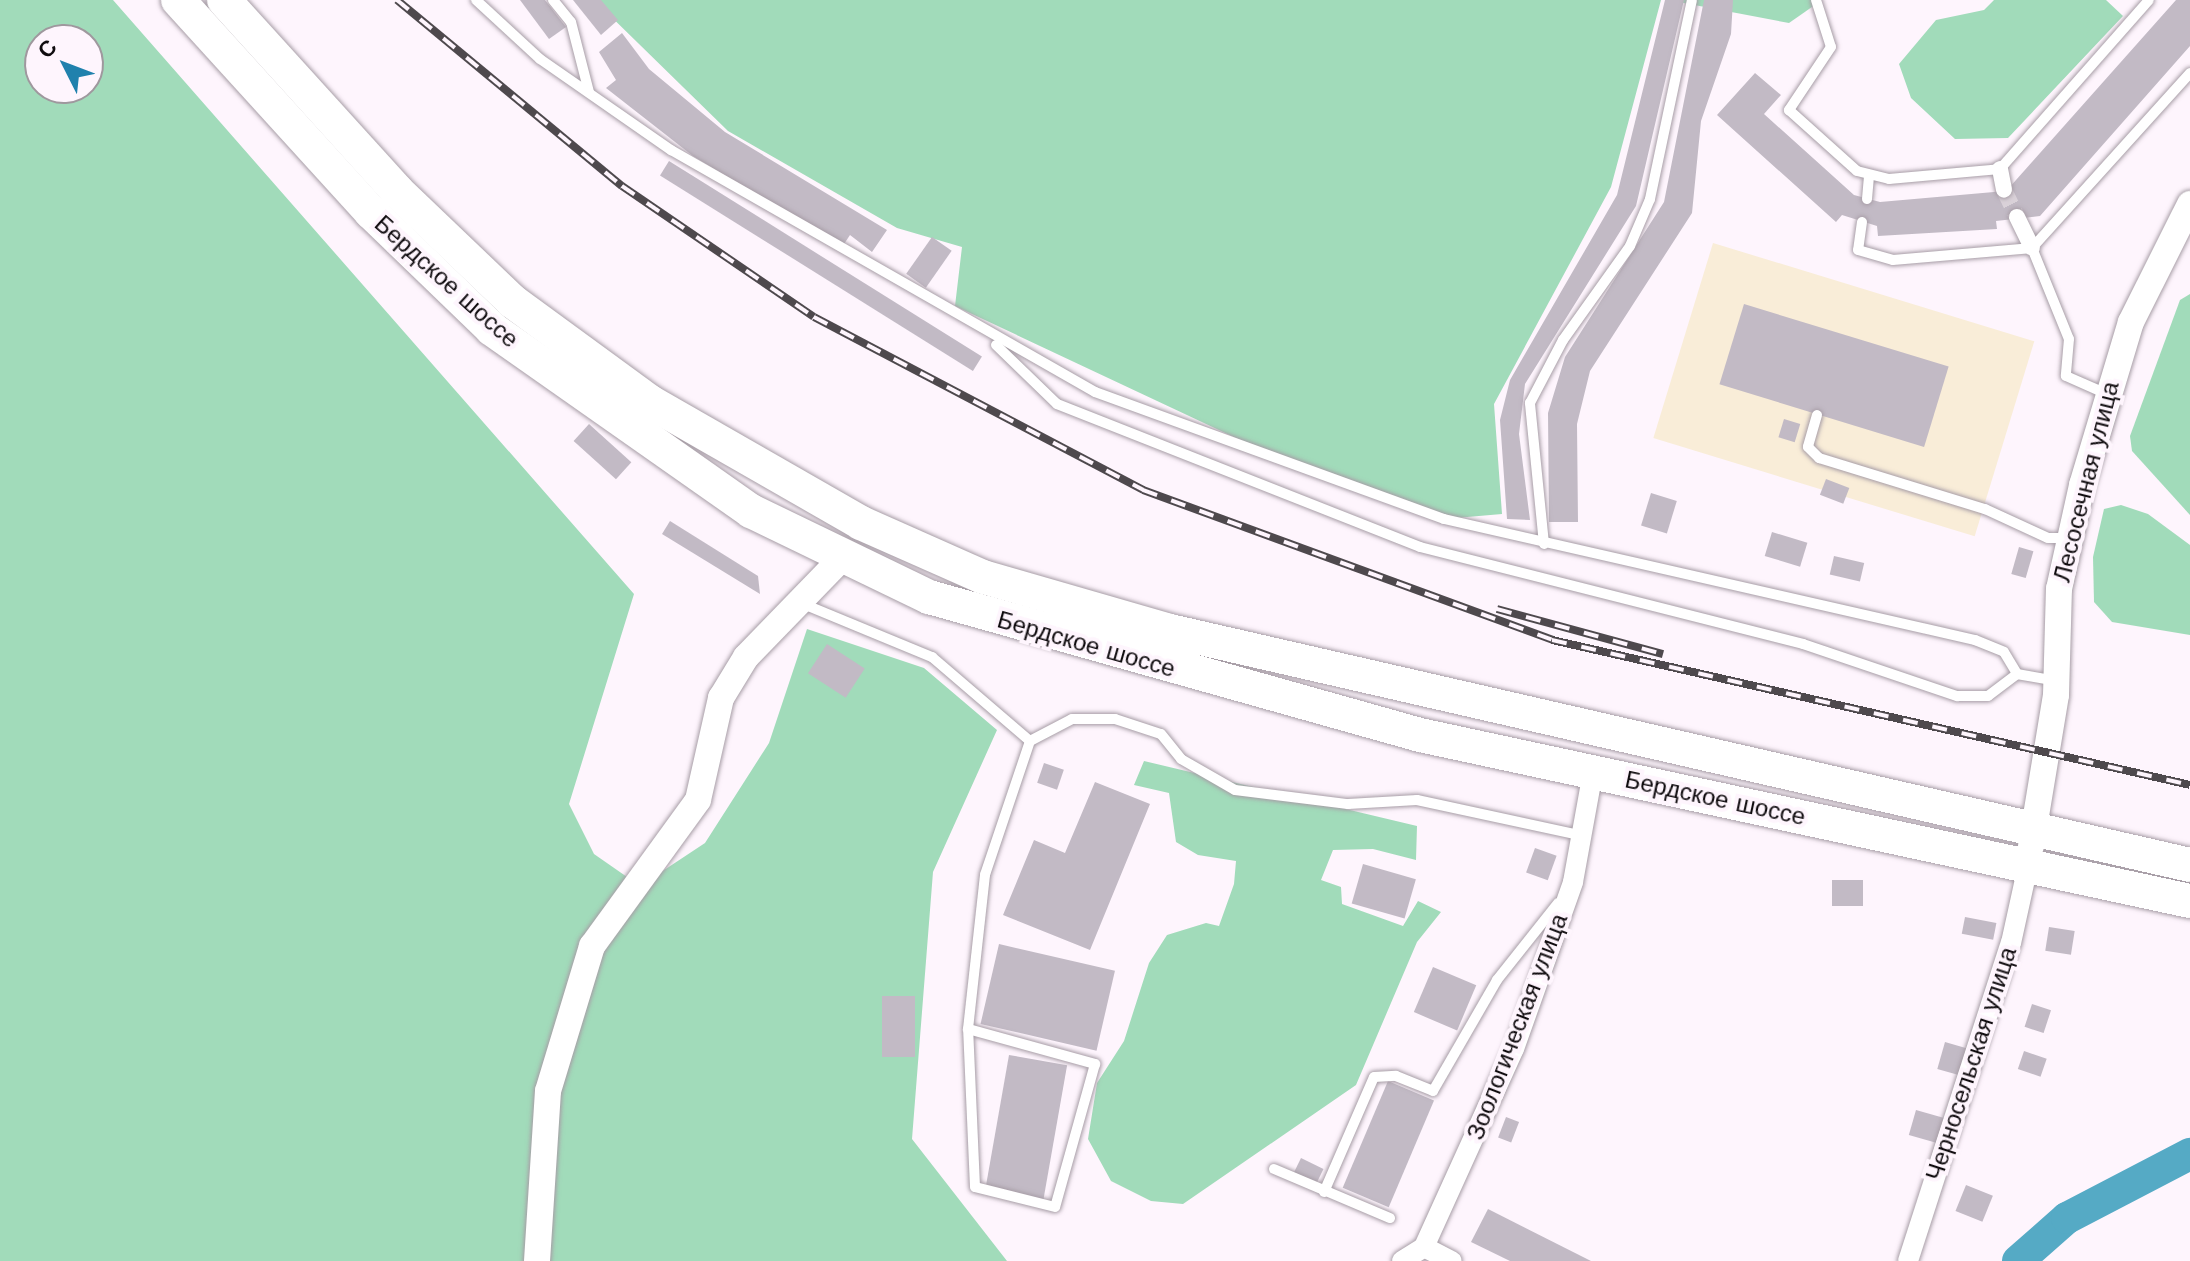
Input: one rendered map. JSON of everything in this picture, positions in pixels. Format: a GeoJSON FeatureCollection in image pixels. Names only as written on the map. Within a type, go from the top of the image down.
{"type":"FeatureCollection","features":[{"type":"Feature","properties":{"kind":"highway","name":"Бердское шоссе"},"geometry":{"type":"LineString","coordinates":[[224,0],[396,190],[512,301],[650,402],[861,523],[983,577],[1170,631],[2190,865]]}},
{"type":"Feature","properties":{"kind":"highway","name":"Бердское шоссе"},"geometry":{"type":"LineString","coordinates":[[180,1],[371,212],[492,329],[751,511],[929,597],[1164,667],[1593,772],[2190,901]]}},
{"type":"Feature","properties":{"kind":"highway"},"geometry":{"type":"LineString","coordinates":[[1164,667],[1170,631]]}},
{"type":"Feature","properties":{"kind":"street"},"geometry":{"type":"LineString","coordinates":[[2000,169],[2004,190]]}},
{"type":"Feature","properties":{"kind":"street","name":"Лесосечная улица"},"geometry":{"type":"LineString","coordinates":[[2034,831],[2044,777],[2069,538],[2107,394],[2131,322],[2190,204]]}},
{"type":"Feature","properties":{"kind":"street"},"geometry":{"type":"LineString","coordinates":[[2017,217],[2032,248]]}},
{"type":"Feature","properties":{"kind":"street"},"geometry":{"type":"LineString","coordinates":[[537,1261],[548,1091],[592,946],[698,800],[721,698],[746,657],[843,557]]}},
{"type":"Feature","properties":{"kind":"street","name":"Зоологическая улица"},"geometry":{"type":"LineString","coordinates":[[1424,1247],[1514,1049],[1573,882],[1585,836],[1593,772]]}},
{"type":"Feature","properties":{"kind":"street"},"geometry":{"type":"LineString","coordinates":[[2028,866],[2034,831]]}},
{"type":"Feature","properties":{"kind":"street","name":"Черносельская улица"},"geometry":{"type":"LineString","coordinates":[[1908,1261],[2011,943],[2028,866]]}},
{"type":"Feature","properties":{"kind":"street"},"geometry":{"type":"LineString","coordinates":[[1402,1261],[1424,1247],[1452,1261]]}},
{"type":"Feature","properties":{"kind":"lane"},"geometry":{"type":"LineString","coordinates":[[476,0],[589,92],[671,150],[989,338],[1095,392],[1444,519],[1975,640],[2004,652],[2017,674]]}},
{"type":"Feature","properties":{"kind":"lane"},"geometry":{"type":"LineString","coordinates":[[553,0],[571,22],[589,92]]}},
{"type":"Feature","properties":{"kind":"lane"},"geometry":{"type":"LineString","coordinates":[[1544,544],[1530,403],[1563,340],[1630,246],[1650,199],[1692,0]]}},
{"type":"Feature","properties":{"kind":"lane"},"geometry":{"type":"LineString","coordinates":[[1816,0],[1831,47],[1789,110],[1869,177],[2000,169],[2149,0]]}},
{"type":"Feature","properties":{"kind":"lane"},"geometry":{"type":"LineString","coordinates":[[1862,222],[1858,250],[1893,260],[2032,248],[2190,73]]}},
{"type":"Feature","properties":{"kind":"lane"},"geometry":{"type":"LineString","coordinates":[[1867,199],[1869,177]]}},
{"type":"Feature","properties":{"kind":"lane"},"geometry":{"type":"LineString","coordinates":[[2032,248],[2069,339],[2066,376],[2107,394]]}},
{"type":"Feature","properties":{"kind":"lane"},"geometry":{"type":"LineString","coordinates":[[989,338],[1057,404],[1420,547],[1803,644],[1957,696],[1988,696],[2017,674],[2050,680]]}},
{"type":"Feature","properties":{"kind":"lane"},"geometry":{"type":"LineString","coordinates":[[1817,415],[1808,447],[1819,458],[1985,509],[2048,538],[2069,538]]}},
{"type":"Feature","properties":{"kind":"lane"},"geometry":{"type":"LineString","coordinates":[[799,602],[932,657],[1030,741]]}},
{"type":"Feature","properties":{"kind":"lane"},"geometry":{"type":"LineString","coordinates":[[968,1029],[1095,1064],[1055,1207],[975,1187],[968,1029],[985,875],[1030,741],[1072,719],[1115,719],[1161,734],[1181,759],[1235,790],[1348,804],[1417,800],[1585,836]]}},
{"type":"Feature","properties":{"kind":"lane"},"geometry":{"type":"LineString","coordinates":[[1324,1192],[1374,1077],[1396,1076],[1433,1091],[1497,980],[1573,882]]}},
{"type":"Feature","properties":{"kind":"lane"},"geometry":{"type":"LineString","coordinates":[[1274,1169],[1390,1218]]}},
{"type":"Feature","properties":{"kind":"shaded area"},"geometry":{"type":"Polygon","coordinates":[[[1713,243],[2034,341],[1975,536],[1653,438],[1713,243]]]}},
{"type":"Feature","properties":{"kind":"green space"},"geometry":{"type":"Polygon","coordinates":[[[0,0],[113,0],[634,594],[569,804],[594,854],[640,886],[705,843],[769,743],[807,629],[924,668],[997,730],[933,872],[912,1139],[1007,1261],[0,1261],[0,0]]]}},
{"type":"Feature","properties":{"kind":"green space"},"geometry":{"type":"Polygon","coordinates":[[[594,0],[1661,0],[1611,187],[1494,404],[1502,514],[1444,519],[1270,454],[955,306],[962,247],[897,228],[728,131],[594,0]]]}},
{"type":"Feature","properties":{"kind":"green space"},"geometry":{"type":"Polygon","coordinates":[[[1668,0],[1822,0],[1789,23],[1668,0]]]}},
{"type":"Feature","properties":{"kind":"green space"},"geometry":{"type":"Polygon","coordinates":[[[1994,0],[2106,0],[2123,16],[2008,138],[1955,139],[1911,98],[1899,64],[1936,20],[1984,10],[1994,0]]]}},
{"type":"Feature","properties":{"kind":"green space"},"geometry":{"type":"Polygon","coordinates":[[[2190,294],[2190,515],[2132,451],[2130,436],[2180,300],[2190,294]]]}},
{"type":"Feature","properties":{"kind":"green space"},"geometry":{"type":"Polygon","coordinates":[[[2121,505],[2148,514],[2190,545],[2190,635],[2112,622],[2094,602],[2093,557],[2104,509],[2121,505]]]}},
{"type":"Feature","properties":{"kind":"green space"},"geometry":{"type":"Polygon","coordinates":[[[1144,761],[1417,826],[1416,860],[1373,849],[1333,850],[1321,880],[1341,887],[1342,904],[1403,926],[1418,901],[1441,912],[1417,942],[1356,1085],[1183,1204],[1151,1201],[1111,1181],[1088,1139],[1097,1083],[1124,1041],[1149,963],[1167,935],[1206,923],[1219,926],[1234,884],[1236,861],[1198,855],[1176,842],[1169,793],[1134,785],[1144,761]]]}},
{"type":"Feature","properties":{"kind":"building"},"geometry":{"type":"Polygon","coordinates":[[[520,0],[545,0],[566,27],[549,39],[520,0]]]}},
{"type":"Feature","properties":{"kind":"building"},"geometry":{"type":"Polygon","coordinates":[[[573,0],[601,0],[618,20],[601,35],[573,0]]]}},
{"type":"Feature","properties":{"kind":"building"},"geometry":{"type":"Polygon","coordinates":[[[1665,0],[1684,0],[1636,206],[1525,384],[1519,434],[1530,520],[1507,519],[1500,420],[1510,380],[1617,195],[1665,0]]]}},
{"type":"Feature","properties":{"kind":"building"},"geometry":{"type":"Polygon","coordinates":[[[1704,0],[1733,0],[1731,34],[1701,121],[1692,213],[1590,371],[1577,424],[1578,522],[1549,522],[1548,413],[1565,357],[1664,202],[1704,0]]]}},
{"type":"Feature","properties":{"kind":"building"},"geometry":{"type":"Polygon","coordinates":[[[2176,0],[2190,0],[2190,46],[2040,216],[1996,221],[1997,229],[1878,236],[1877,226],[1842,215],[1836,222],[1717,115],[1755,73],[1781,95],[1764,114],[1854,195],[1880,202],[2008,189],[2176,0]]]}},
{"type":"Feature","properties":{"kind":"building"},"geometry":{"type":"Polygon","coordinates":[[[622,33],[649,69],[725,132],[887,230],[872,252],[850,235],[842,247],[693,156],[606,88],[616,80],[599,52],[622,33]]]}},
{"type":"Feature","properties":{"kind":"building"},"geometry":{"type":"Polygon","coordinates":[[[669,161],[982,357],[973,371],[660,175],[669,161]]]}},
{"type":"Feature","properties":{"kind":"building"},"geometry":{"type":"Polygon","coordinates":[[[932,237],[952,251],[926,288],[906,274],[932,237]]]}},
{"type":"Feature","properties":{"kind":"building"},"geometry":{"type":"Polygon","coordinates":[[[1744,304],[1949,367],[1924,447],[1719,384],[1744,304]]]}},
{"type":"Feature","properties":{"kind":"building"},"geometry":{"type":"Polygon","coordinates":[[[1784,419],[1800,424],[1795,442],[1778,437],[1784,419]]]}},
{"type":"Feature","properties":{"kind":"building"},"geometry":{"type":"Polygon","coordinates":[[[589,424],[631,462],[616,479],[574,441],[589,424]]]}},
{"type":"Feature","properties":{"kind":"building"},"geometry":{"type":"Polygon","coordinates":[[[1826,479],[1849,488],[1843,504],[1820,495],[1826,479]]]}},
{"type":"Feature","properties":{"kind":"building"},"geometry":{"type":"Polygon","coordinates":[[[1651,493],[1677,501],[1667,533],[1641,526],[1651,493]]]}},
{"type":"Feature","properties":{"kind":"building"},"geometry":{"type":"Polygon","coordinates":[[[670,521],[758,576],[760,594],[662,534],[670,521]]]}},
{"type":"Feature","properties":{"kind":"building"},"geometry":{"type":"Polygon","coordinates":[[[1772,532],[1807,543],[1800,567],[1765,556],[1772,532]]]}},
{"type":"Feature","properties":{"kind":"building"},"geometry":{"type":"Polygon","coordinates":[[[2019,547],[2033,551],[2026,578],[2011,574],[2019,547]]]}},
{"type":"Feature","properties":{"kind":"building"},"geometry":{"type":"Polygon","coordinates":[[[1834,556],[1864,563],[1860,581],[1830,575],[1834,556]]]}},
{"type":"Feature","properties":{"kind":"building"},"geometry":{"type":"Polygon","coordinates":[[[827,644],[865,669],[846,698],[808,673],[827,644]]]}},
{"type":"Feature","properties":{"kind":"building"},"geometry":{"type":"Polygon","coordinates":[[[1044,763],[1064,770],[1057,790],[1037,783],[1044,763]]]}},
{"type":"Feature","properties":{"kind":"building"},"geometry":{"type":"Polygon","coordinates":[[[1095,782],[1150,804],[1090,950],[1003,915],[1034,840],[1065,853],[1095,782]]]}},
{"type":"Feature","properties":{"kind":"building"},"geometry":{"type":"Polygon","coordinates":[[[1535,848],[1557,856],[1548,880],[1526,872],[1535,848]]]}},
{"type":"Feature","properties":{"kind":"building"},"geometry":{"type":"Polygon","coordinates":[[[1363,864],[1416,879],[1405,919],[1352,903],[1363,864]]]}},
{"type":"Feature","properties":{"kind":"building"},"geometry":{"type":"Polygon","coordinates":[[[1832,880],[1863,880],[1863,906],[1832,906],[1832,880]]]}},
{"type":"Feature","properties":{"kind":"building"},"geometry":{"type":"Polygon","coordinates":[[[1965,917],[1996,923],[1993,940],[1962,934],[1965,917]]]}},
{"type":"Feature","properties":{"kind":"building"},"geometry":{"type":"Polygon","coordinates":[[[2049,927],[2075,931],[2071,955],[2045,951],[2049,927]]]}},
{"type":"Feature","properties":{"kind":"building"},"geometry":{"type":"Polygon","coordinates":[[[999,944],[1115,971],[1097,1051],[981,1024],[999,944]]]}},
{"type":"Feature","properties":{"kind":"building"},"geometry":{"type":"Polygon","coordinates":[[[1433,967],[1476,985],[1457,1030],[1414,1012],[1433,967]]]}},
{"type":"Feature","properties":{"kind":"building"},"geometry":{"type":"Polygon","coordinates":[[[882,996],[915,996],[915,1057],[882,1057],[882,996]]]}},
{"type":"Feature","properties":{"kind":"building"},"geometry":{"type":"Polygon","coordinates":[[[2032,1004],[2051,1010],[2044,1033],[2025,1027],[2032,1004]]]}},
{"type":"Feature","properties":{"kind":"building"},"geometry":{"type":"Polygon","coordinates":[[[1945,1042],[1969,1049],[1961,1076],[1937,1069],[1945,1042]]]}},
{"type":"Feature","properties":{"kind":"building"},"geometry":{"type":"Polygon","coordinates":[[[2024,1051],[2047,1059],[2041,1077],[2018,1069],[2024,1051]]]}},
{"type":"Feature","properties":{"kind":"building"},"geometry":{"type":"Polygon","coordinates":[[[1009,1055],[1067,1065],[1043,1199],[985,1189],[1009,1055]]]}},
{"type":"Feature","properties":{"kind":"building"},"geometry":{"type":"Polygon","coordinates":[[[1388,1081],[1434,1101],[1389,1207],[1343,1188],[1388,1081]]]}},
{"type":"Feature","properties":{"kind":"building"},"geometry":{"type":"Polygon","coordinates":[[[1916,1110],[1947,1119],[1940,1144],[1909,1135],[1916,1110]]]}},
{"type":"Feature","properties":{"kind":"building"},"geometry":{"type":"Polygon","coordinates":[[[1506,1117],[1519,1122],[1511,1143],[1498,1138],[1506,1117]]]}},
{"type":"Feature","properties":{"kind":"building"},"geometry":{"type":"Polygon","coordinates":[[[1301,1158],[1323,1169],[1316,1184],[1294,1173],[1301,1158]]]}},
{"type":"Feature","properties":{"kind":"building"},"geometry":{"type":"Polygon","coordinates":[[[1966,1185],[1993,1196],[1982,1222],[1956,1211],[1966,1185]]]}},
{"type":"Feature","properties":{"kind":"building"},"geometry":{"type":"Polygon","coordinates":[[[1488,1209],[1591,1261],[1510,1261],[1471,1242],[1488,1209]]]}},
{"type":"Feature","properties":{"kind":"waterway"},"geometry":{"type":"LineString","coordinates":[[2018,1261],[2067,1218],[2190,1154]]}},
{"type":"Feature","properties":{"kind":"tunnel"},"geometry":{"type":"LineString","coordinates":[[2004,190],[2017,217]]}},
{"type":"Feature","properties":{"kind":"railway"},"geometry":{"type":"LineString","coordinates":[[397,0],[622,186],[814,317],[1143,490],[1552,640],[2190,785]]}},
{"type":"Feature","properties":{"kind":"railway"},"geometry":{"type":"LineString","coordinates":[[1497,609],[1663,654]]}}]}
